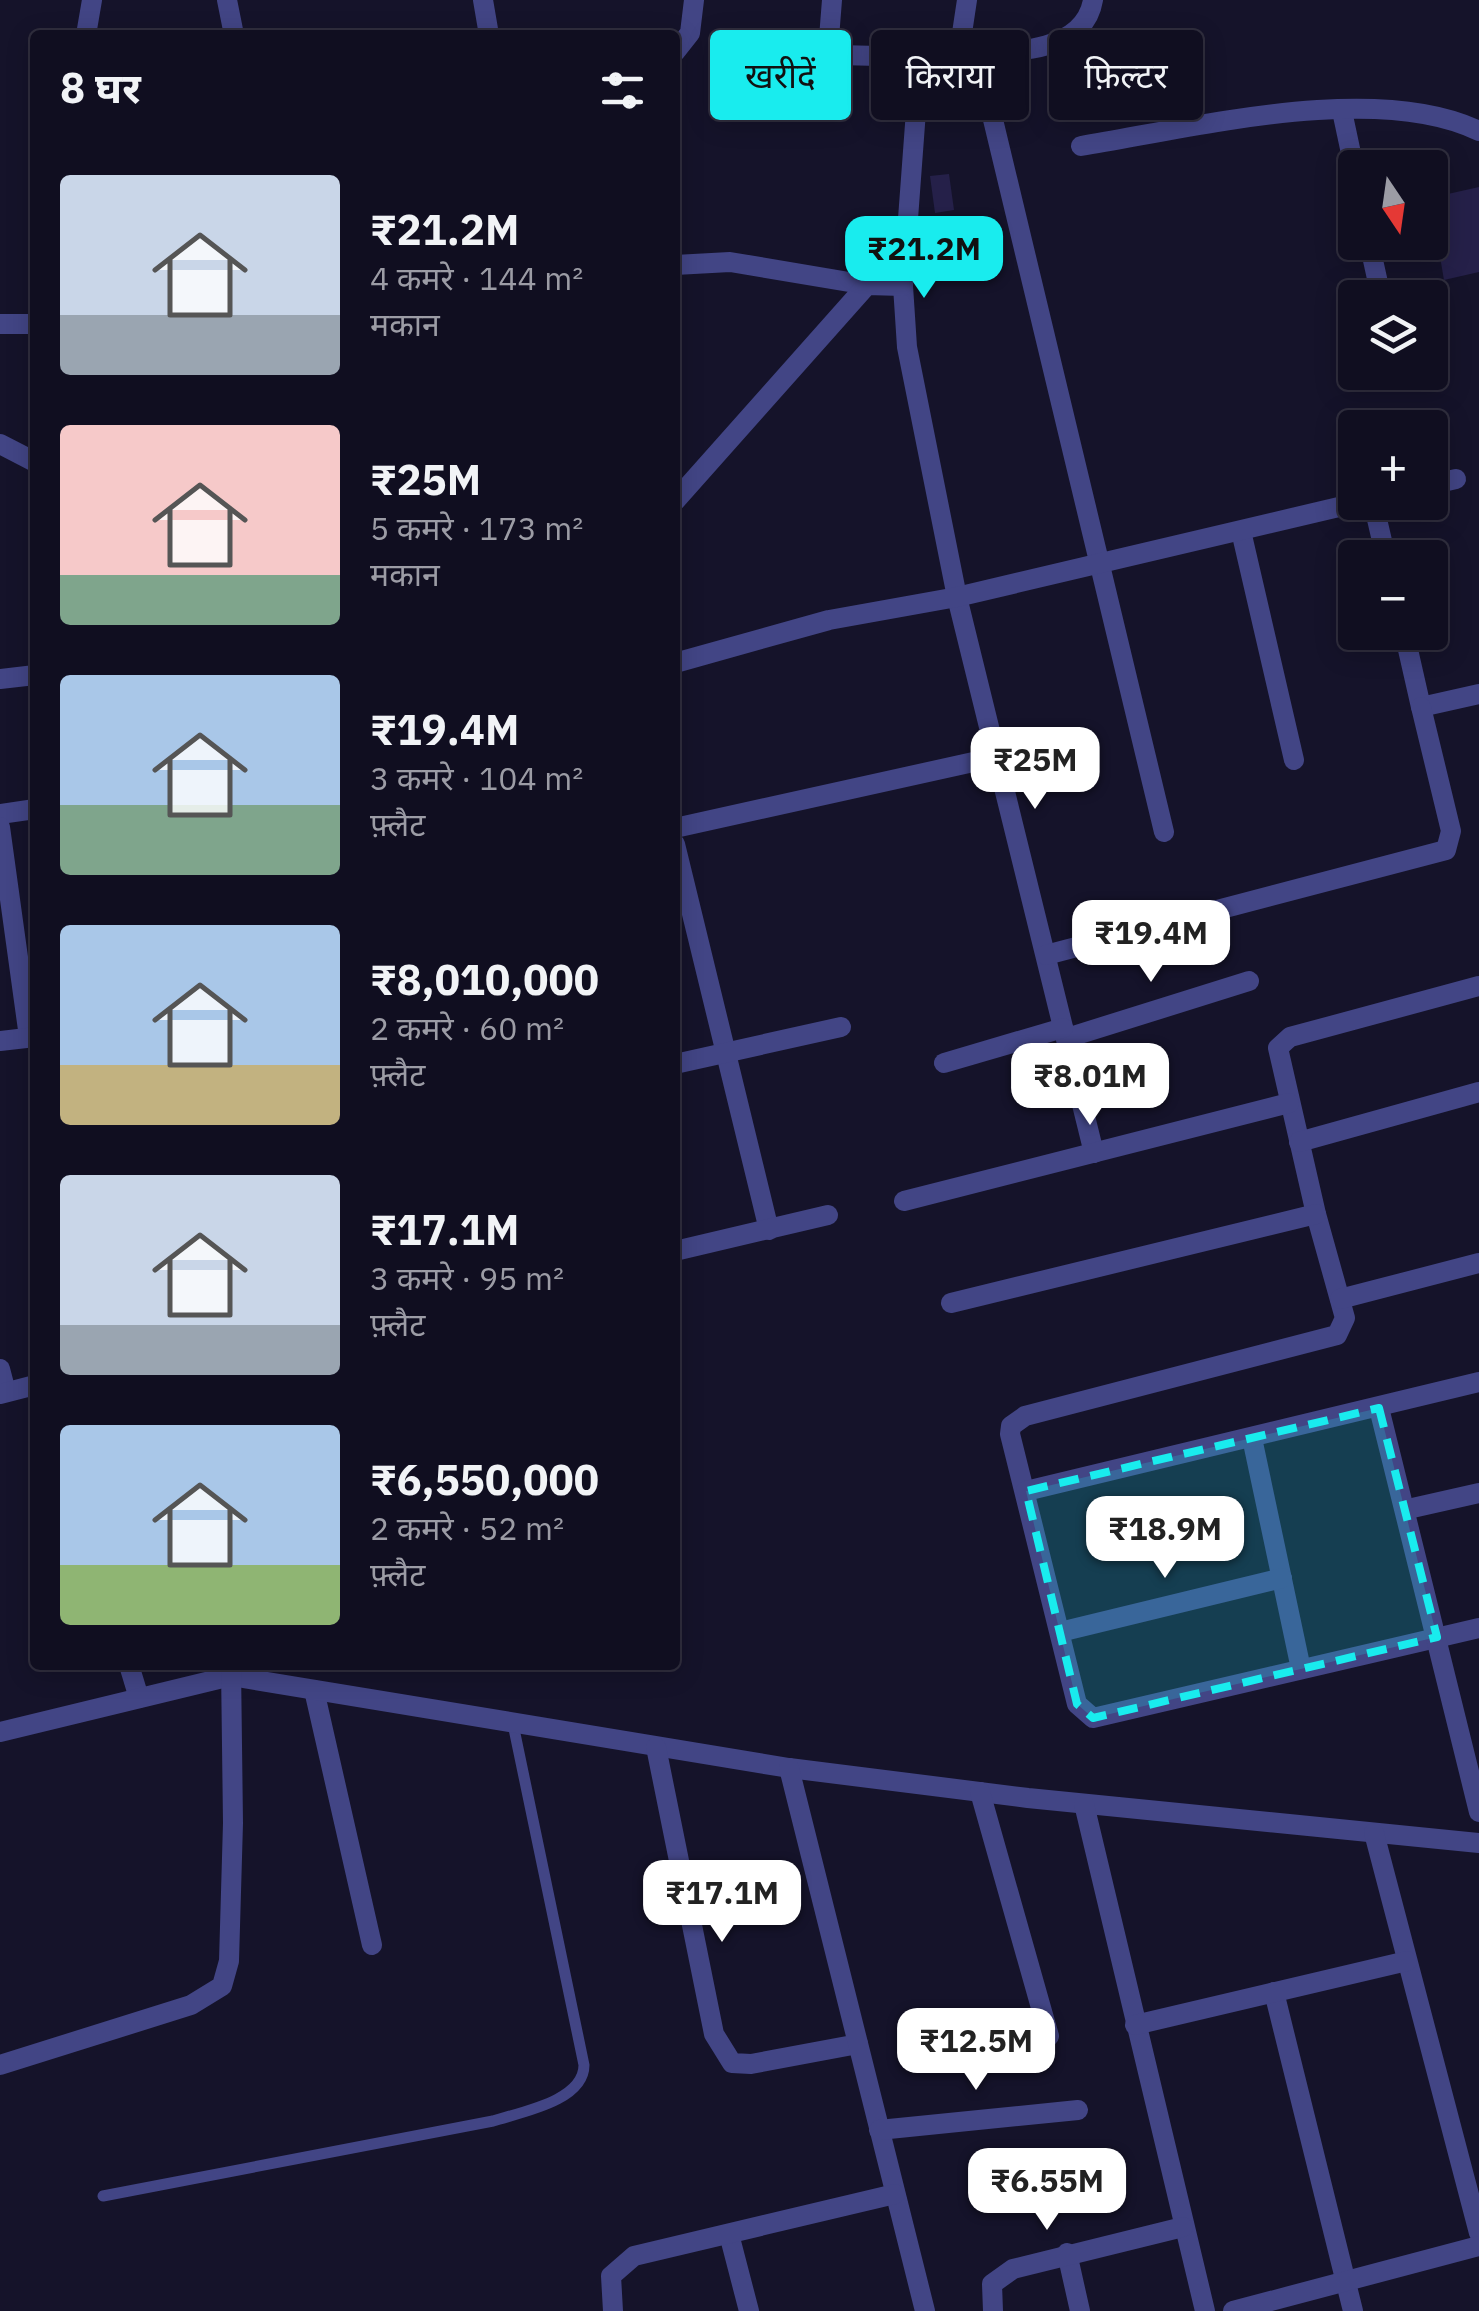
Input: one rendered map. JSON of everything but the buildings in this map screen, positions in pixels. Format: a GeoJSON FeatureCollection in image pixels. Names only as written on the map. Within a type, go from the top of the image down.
{"type":"FeatureCollection","features":[{"type":"Feature","properties":{"kind":"street"},"geometry":{"type":"LineString","coordinates":[[87,30],[92,0]]}},
{"type":"Feature","properties":{"kind":"street"},"geometry":{"type":"LineString","coordinates":[[227,0],[233,30]]}},
{"type":"Feature","properties":{"kind":"street"},"geometry":{"type":"LineString","coordinates":[[482,0],[488,30]]}},
{"type":"Feature","properties":{"kind":"street"},"geometry":{"type":"LineString","coordinates":[[680,46],[690,33],[694,0]]}},
{"type":"Feature","properties":{"kind":"street"},"geometry":{"type":"LineString","coordinates":[[832,0],[829,38],[838,55],[871,56]]}},
{"type":"Feature","properties":{"kind":"street"},"geometry":{"type":"LineString","coordinates":[[967,0],[968,30]]}},
{"type":"Feature","properties":{"kind":"street"},"geometry":{"type":"LineString","coordinates":[[1029,48],[1043,47],[1074,34],[1093,0]]}},
{"type":"Feature","properties":{"kind":"street"},"geometry":{"type":"LineString","coordinates":[[1081,146],[1221,123],[1342,111],[1424,112],[1479,132]]}},
{"type":"Feature","properties":{"kind":"street"},"geometry":{"type":"LineString","coordinates":[[1342,111],[1350,150]]}},
{"type":"Feature","properties":{"kind":"street"},"geometry":{"type":"LineString","coordinates":[[915,120],[903,286],[907,347],[957,597],[1094,1153]]}},
{"type":"Feature","properties":{"kind":"street"},"geometry":{"type":"LineString","coordinates":[[985,120],[1164,832]]}},
{"type":"Feature","properties":{"kind":"street"},"geometry":{"type":"LineString","coordinates":[[680,265],[730,262],[867,285],[903,286]]}},
{"type":"Feature","properties":{"kind":"street"},"geometry":{"type":"LineString","coordinates":[[680,495],[867,285]]}},
{"type":"Feature","properties":{"kind":"street"},"geometry":{"type":"LineString","coordinates":[[0,324],[30,324]]}},
{"type":"Feature","properties":{"kind":"street"},"geometry":{"type":"LineString","coordinates":[[1,448],[30,460]]}},
{"type":"Feature","properties":{"kind":"street"},"geometry":{"type":"LineString","coordinates":[[1448,480],[1456,478]]}},
{"type":"Feature","properties":{"kind":"street"},"geometry":{"type":"LineString","coordinates":[[680,662],[828,620],[957,597],[1338,507]]}},
{"type":"Feature","properties":{"kind":"street"},"geometry":{"type":"LineString","coordinates":[[1241,530],[1294,760]]}},
{"type":"Feature","properties":{"kind":"street"},"geometry":{"type":"LineString","coordinates":[[1046,955],[1446,850],[1451,832],[1408,650]]}},
{"type":"Feature","properties":{"kind":"street"},"geometry":{"type":"LineString","coordinates":[[0,679],[30,676]]}},
{"type":"Feature","properties":{"kind":"street"},"geometry":{"type":"LineString","coordinates":[[1422,707],[1479,694]]}},
{"type":"Feature","properties":{"kind":"street"},"geometry":{"type":"LineString","coordinates":[[680,827],[996,757]]}},
{"type":"Feature","properties":{"kind":"street"},"geometry":{"type":"LineString","coordinates":[[0,814],[30,811]]}},
{"type":"Feature","properties":{"kind":"street"},"geometry":{"type":"LineString","coordinates":[[0,826],[7,935],[30,1029]]}},
{"type":"Feature","properties":{"kind":"street"},"geometry":{"type":"LineString","coordinates":[[680,864],[770,1230]]}},
{"type":"Feature","properties":{"kind":"street"},"geometry":{"type":"LineString","coordinates":[[944,1063],[1249,981]]}},
{"type":"Feature","properties":{"kind":"street"},"geometry":{"type":"LineString","coordinates":[[1479,986],[1290,1037],[1281,1044],[1278,1054],[1340,1299],[1343,1328],[1328,1340],[1016,1421],[1010,1434],[1077,1704],[1093,1718],[1479,1628]]}},
{"type":"Feature","properties":{"kind":"street"},"geometry":{"type":"LineString","coordinates":[[680,1063],[840,1026]]}},
{"type":"Feature","properties":{"kind":"street"},"geometry":{"type":"LineString","coordinates":[[0,1041],[30,1037]]}},
{"type":"Feature","properties":{"kind":"street"},"geometry":{"type":"LineString","coordinates":[[1299,1142],[1479,1092]]}},
{"type":"Feature","properties":{"kind":"street"},"geometry":{"type":"LineString","coordinates":[[904,1201],[1289,1103]]}},
{"type":"Feature","properties":{"kind":"street"},"geometry":{"type":"LineString","coordinates":[[951,1303],[1316,1214]]}},
{"type":"Feature","properties":{"kind":"street"},"geometry":{"type":"LineString","coordinates":[[680,1250],[828,1215]]}},
{"type":"Feature","properties":{"kind":"street"},"geometry":{"type":"LineString","coordinates":[[1340,1299],[1479,1263]]}},
{"type":"Feature","properties":{"kind":"street"},"geometry":{"type":"LineString","coordinates":[[0,1368],[3,1393],[30,1386]]}},
{"type":"Feature","properties":{"kind":"street"},"geometry":{"type":"LineString","coordinates":[[1026,1491],[1479,1382]]}},
{"type":"Feature","properties":{"kind":"street"},"geometry":{"type":"LineString","coordinates":[[1379,1408],[1408,1509],[1479,1812]]}},
{"type":"Feature","properties":{"kind":"street"},"geometry":{"type":"LineString","coordinates":[[1252,1438],[1301,1670]]}},
{"type":"Feature","properties":{"kind":"street"},"geometry":{"type":"LineString","coordinates":[[1408,1509],[1479,1492]]}},
{"type":"Feature","properties":{"kind":"street"},"geometry":{"type":"LineString","coordinates":[[1060,1632],[1282,1578]]}},
{"type":"Feature","properties":{"kind":"street"},"geometry":{"type":"LineString","coordinates":[[131,1670],[139,1698]]}},
{"type":"Feature","properties":{"kind":"street"},"geometry":{"type":"LineString","coordinates":[[0,2065],[191,2005],[222,1986],[229,1961],[232,1862],[231,1670]]}},
{"type":"Feature","properties":{"kind":"street"},"geometry":{"type":"LineString","coordinates":[[0,1732],[139,1698],[231,1670],[314,1690],[789,1768],[1084,1804],[1479,1843]]}},
{"type":"Feature","properties":{"kind":"street"},"geometry":{"type":"LineString","coordinates":[[314,1690],[372,1945]]}},
{"type":"Feature","properties":{"kind":"street"},"geometry":{"type":"LineString","coordinates":[[656,1747],[714,2034],[722,2052],[732,2062],[751,2064],[858,2044]]}},
{"type":"Feature","properties":{"kind":"street"},"geometry":{"type":"LineString","coordinates":[[789,1768],[926,2311]]}},
{"type":"Feature","properties":{"kind":"street"},"geometry":{"type":"LineString","coordinates":[[980,1792],[1048,2036]]}},
{"type":"Feature","properties":{"kind":"street"},"geometry":{"type":"LineString","coordinates":[[1084,1804],[1206,2311]]}},
{"type":"Feature","properties":{"kind":"street"},"geometry":{"type":"LineString","coordinates":[[1374,1833],[1479,2233]]}},
{"type":"Feature","properties":{"kind":"street"},"geometry":{"type":"LineString","coordinates":[[1135,2025],[1407,1961]]}},
{"type":"Feature","properties":{"kind":"street"},"geometry":{"type":"LineString","coordinates":[[1274,1992],[1353,2311]]}},
{"type":"Feature","properties":{"kind":"street"},"geometry":{"type":"LineString","coordinates":[[879,2130],[1078,2110]]}},
{"type":"Feature","properties":{"kind":"street"},"geometry":{"type":"LineString","coordinates":[[613,2311],[610,2287],[618,2265],[634,2256],[895,2194]]}},
{"type":"Feature","properties":{"kind":"street"},"geometry":{"type":"LineString","coordinates":[[992,2311],[992,2284],[999,2277],[1067,2253],[1183,2227]]}},
{"type":"Feature","properties":{"kind":"street"},"geometry":{"type":"LineString","coordinates":[[729,2234],[749,2311]]}},
{"type":"Feature","properties":{"kind":"street"},"geometry":{"type":"LineString","coordinates":[[1233,2311],[1479,2246]]}},
{"type":"Feature","properties":{"kind":"street"},"geometry":{"type":"LineString","coordinates":[[1067,2253],[1080,2311]]}},
{"type":"Feature","properties":{"kind":"lane"},"geometry":{"type":"LineString","coordinates":[[102,2196],[493,2121],[529,2110],[577,2086],[584,2065],[512,1724]]}},
{"type":"Feature","properties":{"kind":"highlighted area"},"geometry":{"type":"Polygon","coordinates":[[[1379,1408],[1437,1637],[1093,1718],[1077,1704],[1026,1491],[1379,1408]]]}}]}
